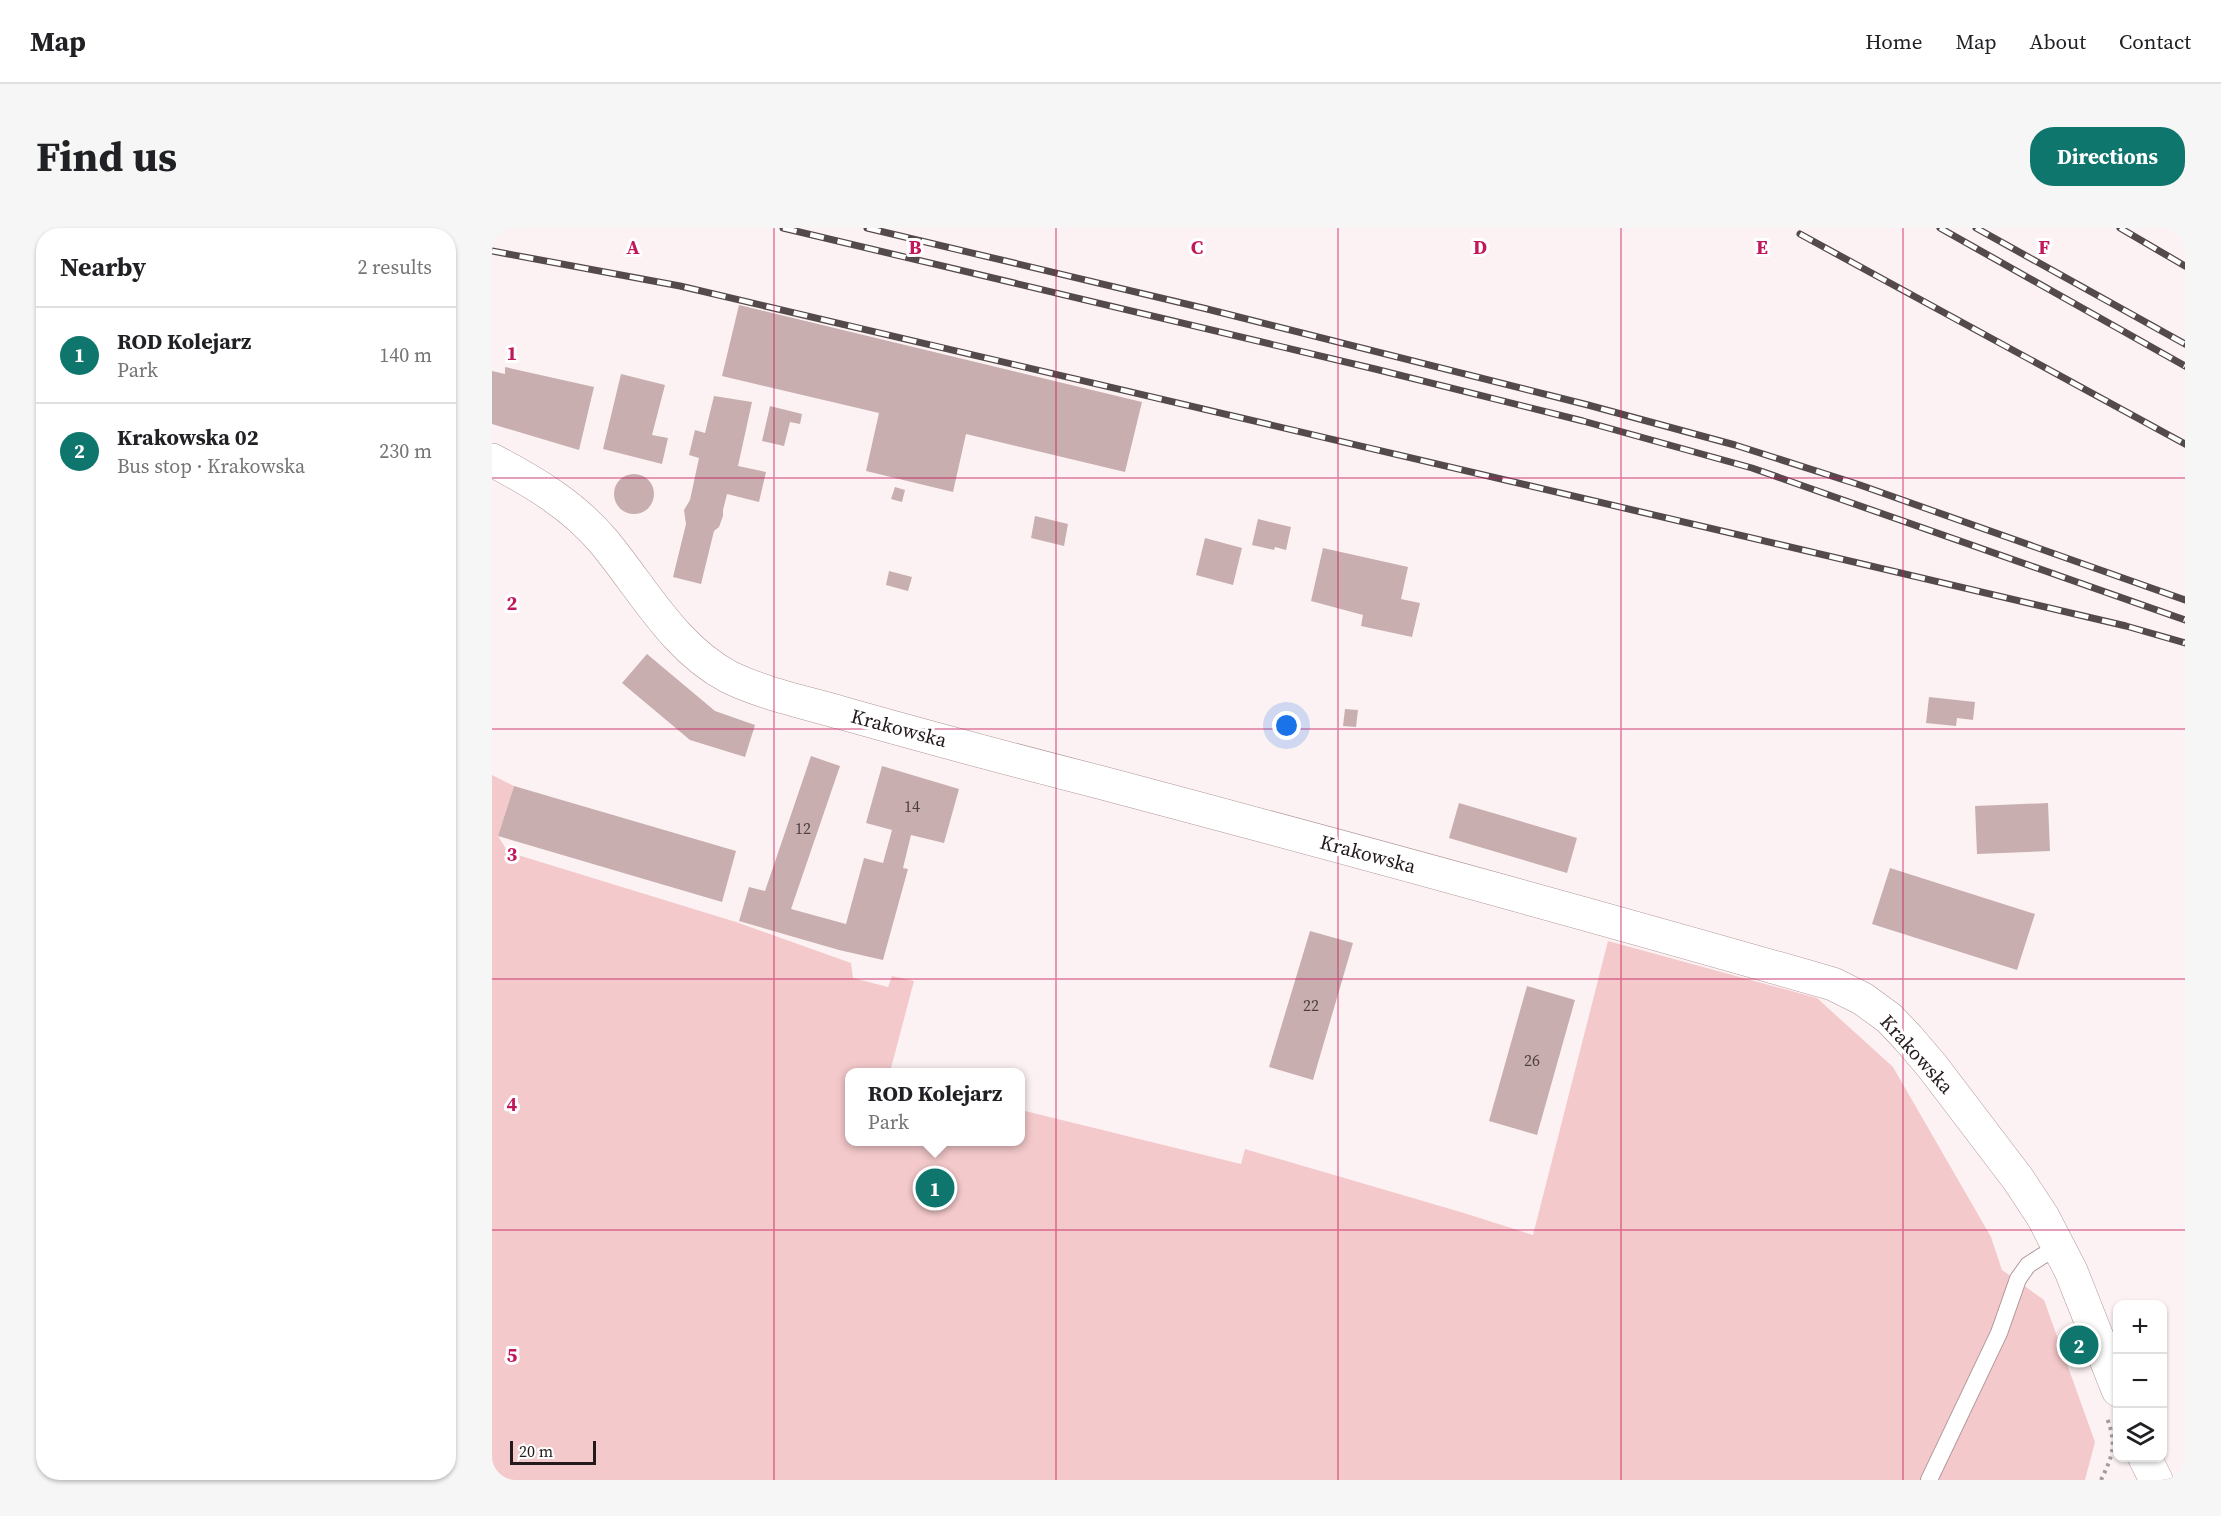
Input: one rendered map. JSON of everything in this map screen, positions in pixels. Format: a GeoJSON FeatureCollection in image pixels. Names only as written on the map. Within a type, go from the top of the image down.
{"type":"FeatureCollection","features":[{"type":"Feature","properties":{"kind":"street","name":"Krakowska"},"geometry":{"type":"LineString","coordinates":[[492,460],[528,479],[567,506],[603,540],[681,640],[727,676],[754,688],[1596,916],[1833,984],[1863,999],[1889,1018],[1932,1066],[2018,1179],[2060,1248],[2113,1377]]}},
{"type":"Feature","properties":{"kind":"lane"},"geometry":{"type":"LineString","coordinates":[[1929,1480],[2000,1332],[2019,1279],[2028,1265],[2060,1248]]}},
{"type":"Feature","properties":{"kind":"shaded area"},"geometry":{"type":"Polygon","coordinates":[[[492,775],[514,786],[498,836],[508,852],[736,922],[851,963],[853,978],[888,987],[892,976],[914,981],[891,1068],[845,1068],[845,1146],[1025,1146],[1025,1111],[1241,1164],[1245,1149],[1533,1235],[1608,941],[1817,998],[1893,1067],[1991,1237],[2002,1270],[2044,1300],[2095,1442],[2085,1480],[492,1480],[492,775]]]}},
{"type":"Feature","properties":{"kind":"building"},"geometry":{"type":"Polygon","coordinates":[[[739,305],[1142,402],[1125,472],[966,434],[953,492],[866,471],[879,413],[722,376],[739,305]]]}},
{"type":"Feature","properties":{"kind":"building"},"geometry":{"type":"Polygon","coordinates":[[[505,367],[594,387],[579,450],[492,424],[492,371],[505,374],[505,367]]]}},
{"type":"Feature","properties":{"kind":"building"},"geometry":{"type":"Polygon","coordinates":[[[621,374],[665,385],[652,435],[668,438],[662,464],[603,449],[621,374]]]}},
{"type":"Feature","properties":{"kind":"building"},"geometry":{"type":"Polygon","coordinates":[[[714,396],[752,402],[738,466],[766,472],[759,502],[727,494],[723,516],[719,527],[714,531],[701,584],[673,577],[686,524],[684,510],[690,500],[699,458],[689,455],[695,430],[705,433],[714,396]]]}},
{"type":"Feature","properties":{"kind":"building"},"geometry":{"type":"Polygon","coordinates":[[[770,406],[802,414],[800,424],[790,422],[784,446],[762,441],[770,406]]]}},
{"type":"Feature","properties":{"kind":"building"},"geometry":{"type":"Polygon","coordinates":[[[634,474],[642,475],[648,480],[653,486],[653,502],[648,508],[642,513],[634,514],[626,513],[620,508],[615,502],[614,494],[615,486],[620,480],[626,475],[634,474]]]}},
{"type":"Feature","properties":{"kind":"building"},"geometry":{"type":"Polygon","coordinates":[[[895,487],[905,490],[902,502],[891,499],[895,487]]]}},
{"type":"Feature","properties":{"kind":"building"},"geometry":{"type":"Polygon","coordinates":[[[1035,516],[1068,524],[1064,546],[1031,538],[1035,516]]]}},
{"type":"Feature","properties":{"kind":"building"},"geometry":{"type":"Polygon","coordinates":[[[1258,519],[1291,527],[1286,550],[1252,545],[1258,519]]]}},
{"type":"Feature","properties":{"kind":"building"},"geometry":{"type":"Polygon","coordinates":[[[1205,538],[1242,548],[1233,585],[1196,575],[1205,538]]]}},
{"type":"Feature","properties":{"kind":"building"},"geometry":{"type":"Polygon","coordinates":[[[1323,548],[1408,567],[1401,599],[1420,603],[1412,637],[1361,626],[1363,615],[1311,601],[1323,548]]]}},
{"type":"Feature","properties":{"kind":"building"},"geometry":{"type":"Polygon","coordinates":[[[889,571],[912,577],[908,591],[886,585],[889,571]]]}},
{"type":"Feature","properties":{"kind":"building"},"geometry":{"type":"Polygon","coordinates":[[[647,654],[715,711],[755,725],[745,757],[690,740],[622,683],[647,654]]]}},
{"type":"Feature","properties":{"kind":"building"},"geometry":{"type":"Polygon","coordinates":[[[1929,697],[1975,702],[1973,720],[1957,718],[1956,726],[1926,723],[1929,697]]]}},
{"type":"Feature","properties":{"kind":"building"},"geometry":{"type":"Polygon","coordinates":[[[1345,709],[1358,710],[1356,727],[1343,726],[1345,709]]]}},
{"type":"Feature","properties":{"kind":"building"},"geometry":{"type":"Polygon","coordinates":[[[811,756],[840,766],[791,909],[846,924],[864,858],[883,863],[892,830],[866,823],[882,766],[959,789],[944,843],[911,835],[903,868],[908,869],[883,960],[839,950],[739,921],[749,887],[765,891],[811,756]]]}},
{"type":"Feature","properties":{"kind":"building"},"geometry":{"type":"Polygon","coordinates":[[[514,786],[736,851],[722,902],[498,836],[514,786]]]}},
{"type":"Feature","properties":{"kind":"building"},"geometry":{"type":"Polygon","coordinates":[[[1459,803],[1577,838],[1567,873],[1449,838],[1459,803]]]}},
{"type":"Feature","properties":{"kind":"building"},"geometry":{"type":"Polygon","coordinates":[[[2048,803],[2050,851],[1977,854],[1975,806],[2048,803]]]}},
{"type":"Feature","properties":{"kind":"building"},"geometry":{"type":"Polygon","coordinates":[[[1890,868],[2035,914],[2017,970],[1872,924],[1890,868]]]}},
{"type":"Feature","properties":{"kind":"building"},"geometry":{"type":"Polygon","coordinates":[[[1310,931],[1353,943],[1313,1080],[1269,1067],[1310,931]]]}},
{"type":"Feature","properties":{"kind":"building"},"geometry":{"type":"Polygon","coordinates":[[[1527,986],[1575,1000],[1537,1135],[1489,1121],[1527,986]]]}},
{"type":"Feature","properties":{"kind":"railway"},"geometry":{"type":"LineString","coordinates":[[783,228],[1375,369],[1583,421],[1752,468],[2185,620]]}},
{"type":"Feature","properties":{"kind":"railway"},"geometry":{"type":"LineString","coordinates":[[867,228],[1203,308],[1588,405],[1735,445],[1860,485],[2185,600]]}},
{"type":"Feature","properties":{"kind":"railway"},"geometry":{"type":"LineString","coordinates":[[1940,228],[2185,366]]}},
{"type":"Feature","properties":{"kind":"railway"},"geometry":{"type":"LineString","coordinates":[[1976,228],[2185,344]]}},
{"type":"Feature","properties":{"kind":"railway"},"geometry":{"type":"LineString","coordinates":[[2120,228],[2185,266]]}},
{"type":"Feature","properties":{"kind":"railway"},"geometry":{"type":"LineString","coordinates":[[1800,234],[2185,444]]}},
{"type":"Feature","properties":{"kind":"railway"},"geometry":{"type":"LineString","coordinates":[[492,251],[680,286],[2126,626],[2185,643]]}},
{"type":"Feature","properties":{"kind":"place","name":"ROD Kolejarz"},"geometry":{"type":"Point","coordinates":[935,1188]}},
{"type":"Feature","properties":{"kind":"place","name":"Krakowska 02"},"geometry":{"type":"Point","coordinates":[2079,1345]}}]}
